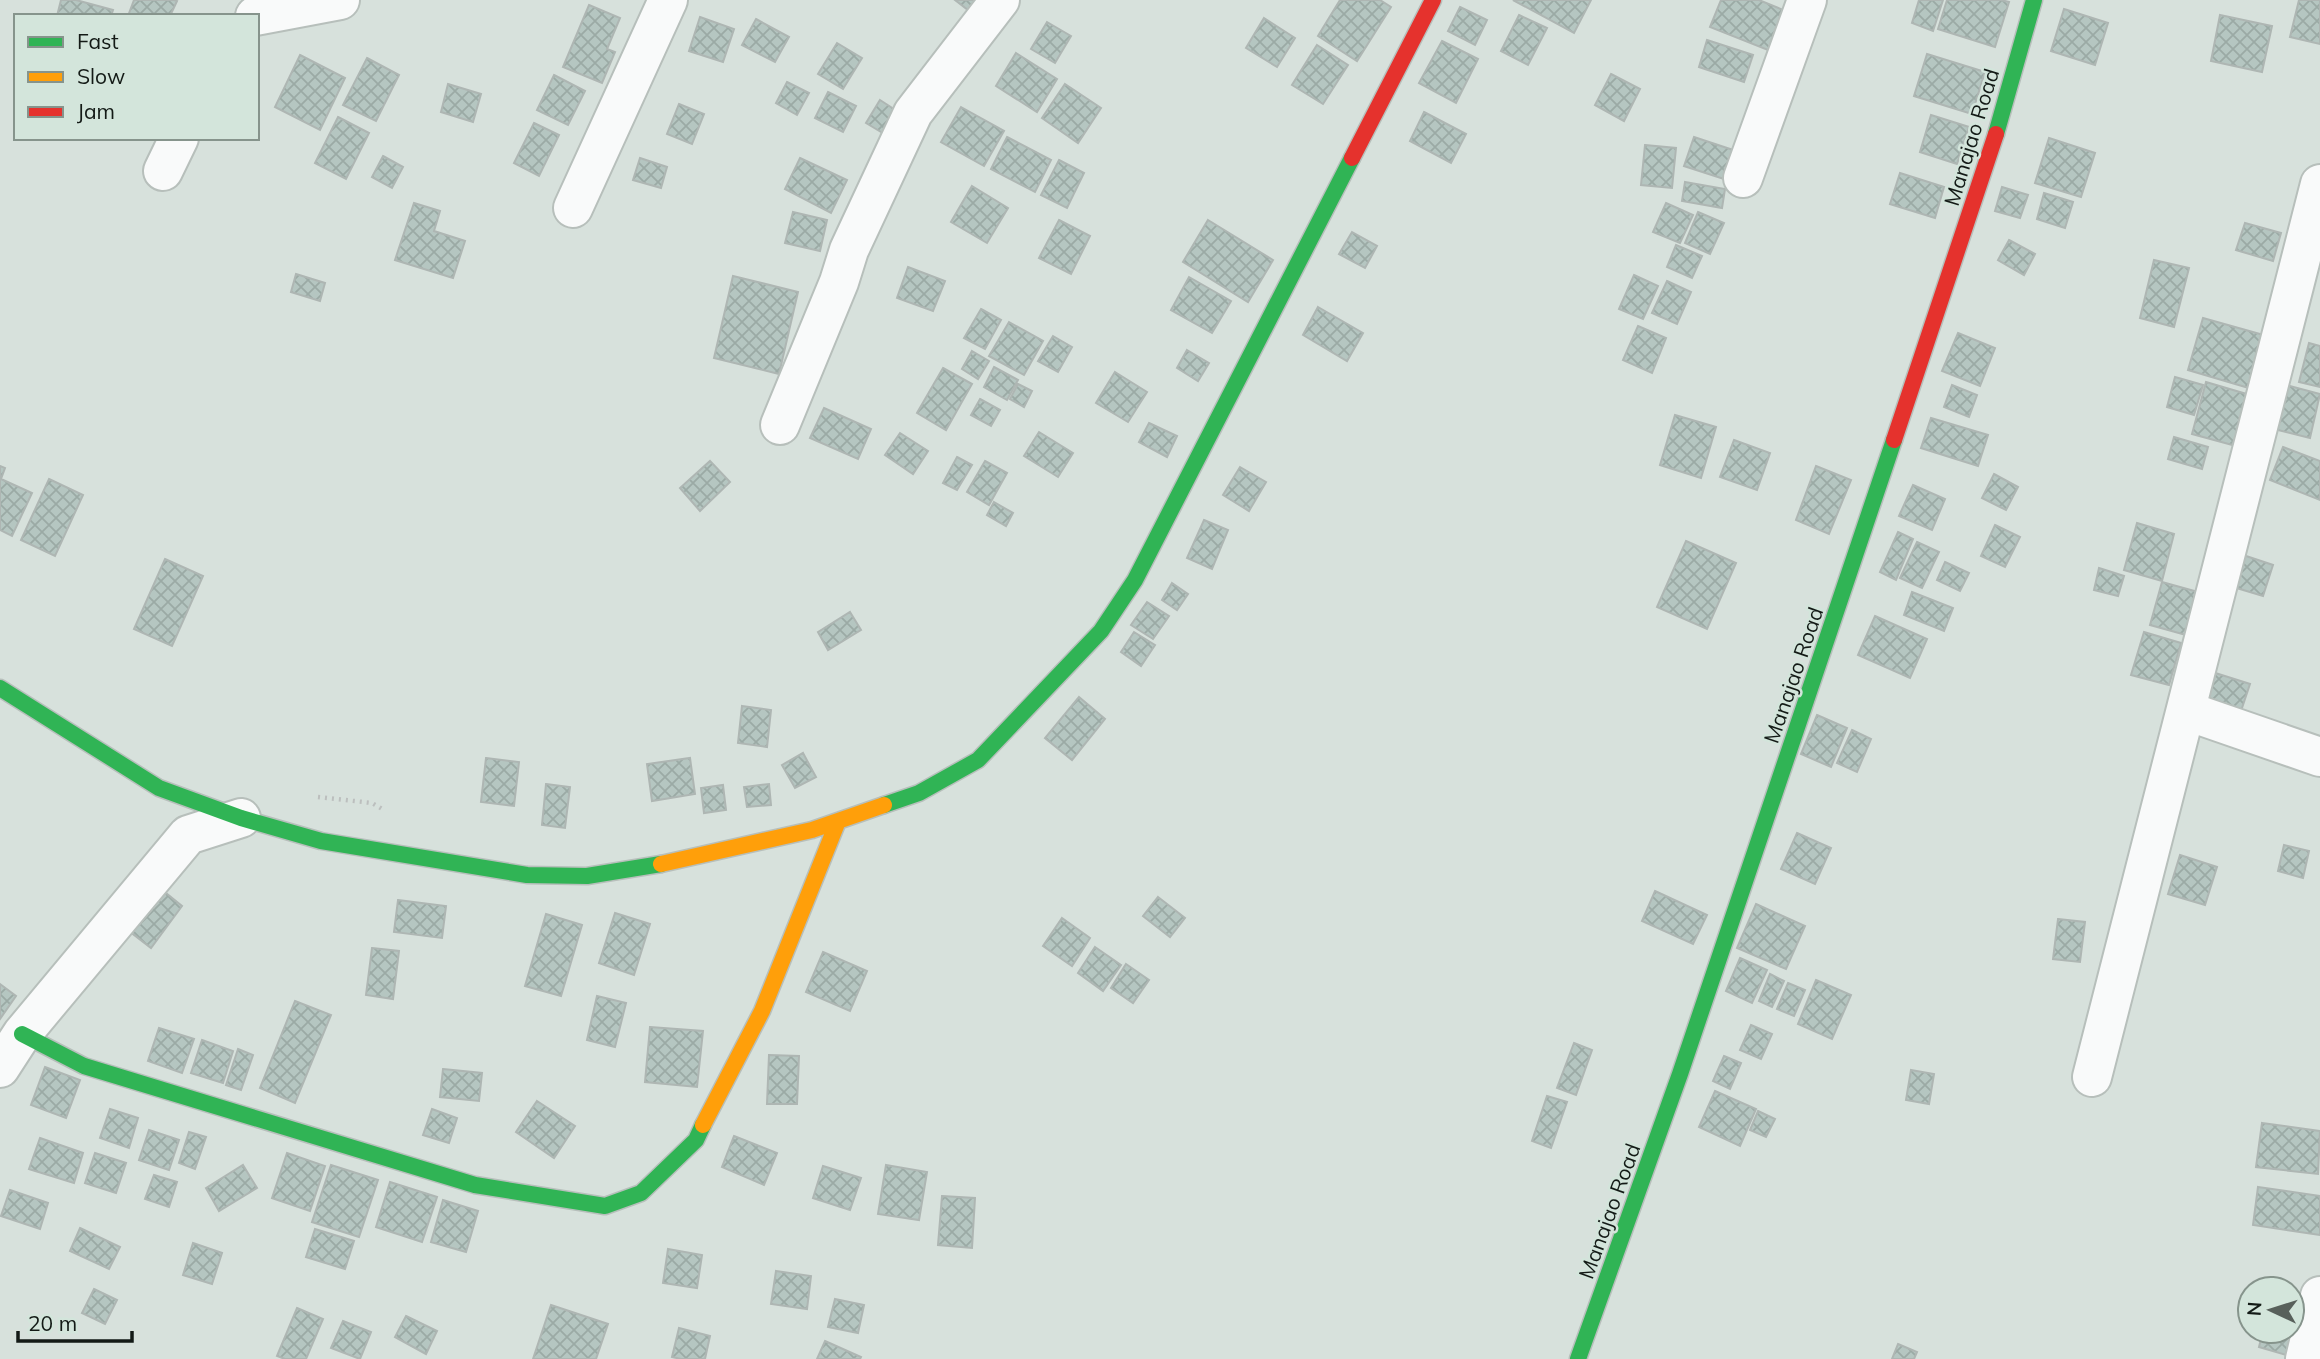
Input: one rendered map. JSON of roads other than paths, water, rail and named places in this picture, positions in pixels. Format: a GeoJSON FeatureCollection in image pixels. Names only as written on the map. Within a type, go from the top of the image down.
{"type":"FeatureCollection","features":[{"type":"Feature","properties":{"kind":"street"},"geometry":{"type":"LineString","coordinates":[[259,15],[340,0]]}},
{"type":"Feature","properties":{"kind":"street"},"geometry":{"type":"LineString","coordinates":[[573,208],[668,0]]}},
{"type":"Feature","properties":{"kind":"street"},"geometry":{"type":"LineString","coordinates":[[780,425],[839,282],[849,250],[912,113],[1000,0]]}},
{"type":"Feature","properties":{"kind":"street"},"geometry":{"type":"LineString","coordinates":[[1743,178],[1807,0]]}},
{"type":"Feature","properties":{"kind":"street","name":"Manajao Road"},"geometry":{"type":"LineString","coordinates":[[1578,1359],[1681,1074],[1956,257],[1991,151],[2034,0]]}},
{"type":"Feature","properties":{"kind":"street"},"geometry":{"type":"LineString","coordinates":[[0,688],[159,788],[241,818],[335,844],[527,875],[587,876],[635,870],[812,830],[919,793],[978,760],[1101,631],[1135,580],[1428,2]]}},
{"type":"Feature","properties":{"kind":"street"},"geometry":{"type":"LineString","coordinates":[[2092,1077],[2320,184]]}},
{"type":"Feature","properties":{"kind":"street"},"geometry":{"type":"LineString","coordinates":[[2187,711],[2320,757]]}},
{"type":"Feature","properties":{"kind":"street"},"geometry":{"type":"LineString","coordinates":[[159,788],[182,817],[188,835]]}},
{"type":"Feature","properties":{"kind":"street"},"geometry":{"type":"LineString","coordinates":[[0,1068],[22,1034],[188,835],[241,818]]}},
{"type":"Feature","properties":{"kind":"street"},"geometry":{"type":"LineString","coordinates":[[22,1034],[84,1066],[475,1185],[605,1206],[641,1193],[696,1140],[762,1012],[838,821]]}},
{"type":"Feature","properties":{"kind":"street"},"geometry":{"type":"LineString","coordinates":[[2305,1359],[2320,1296]]}}]}
